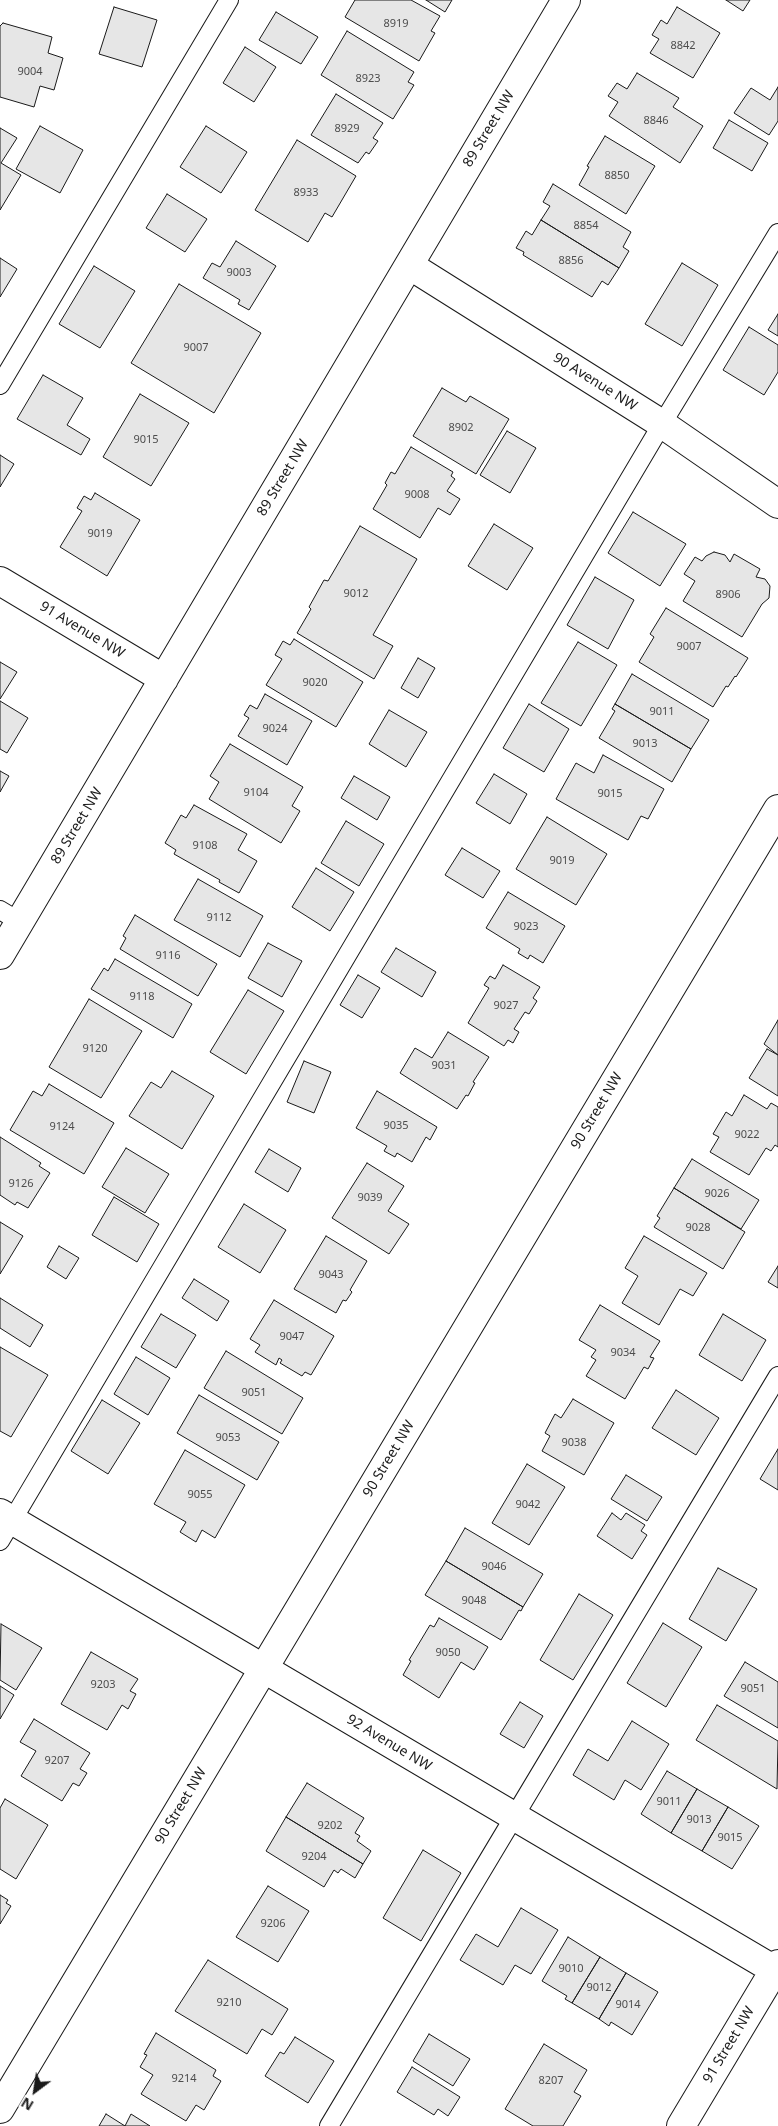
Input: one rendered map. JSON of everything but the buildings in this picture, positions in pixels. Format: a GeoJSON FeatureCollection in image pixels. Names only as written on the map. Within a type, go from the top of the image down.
{"type":"FeatureCollection","features":[{"type":"Feature","properties":{"kind":"street","name":"89 Street NW"},"geometry":{"type":"LineString","coordinates":[[0,956],[10,916],[164,679],[566,0]]}},
{"type":"Feature","properties":{"kind":"street","name":"90 Avenue NW"},"geometry":{"type":"LineString","coordinates":[[409,265],[662,424],[778,504]]}},
{"type":"Feature","properties":{"kind":"street","name":"91 Avenue NW"},"geometry":{"type":"LineString","coordinates":[[0,582],[164,679]]}},
{"type":"Feature","properties":{"kind":"street","name":"90 Street NW"},"geometry":{"type":"LineString","coordinates":[[0,2109],[778,809]]}},
{"type":"Feature","properties":{"kind":"street","name":"92 Avenue NW"},"geometry":{"type":"LineString","coordinates":[[4,1525],[264,1668],[513,1816],[777,1968]]}},
{"type":"Feature","properties":{"kind":"street","name":"91 Street NW"},"geometry":{"type":"LineString","coordinates":[[681,2126],[777,1968]]}},
{"type":"Feature","properties":{"kind":"lane"},"geometry":{"type":"LineString","coordinates":[[0,385],[229,0]]}},
{"type":"Feature","properties":{"kind":"lane"},"geometry":{"type":"LineString","coordinates":[[4,1525],[778,233]]}},
{"type":"Feature","properties":{"kind":"lane"},"geometry":{"type":"LineString","coordinates":[[329,2126],[778,1376]]}}]}
